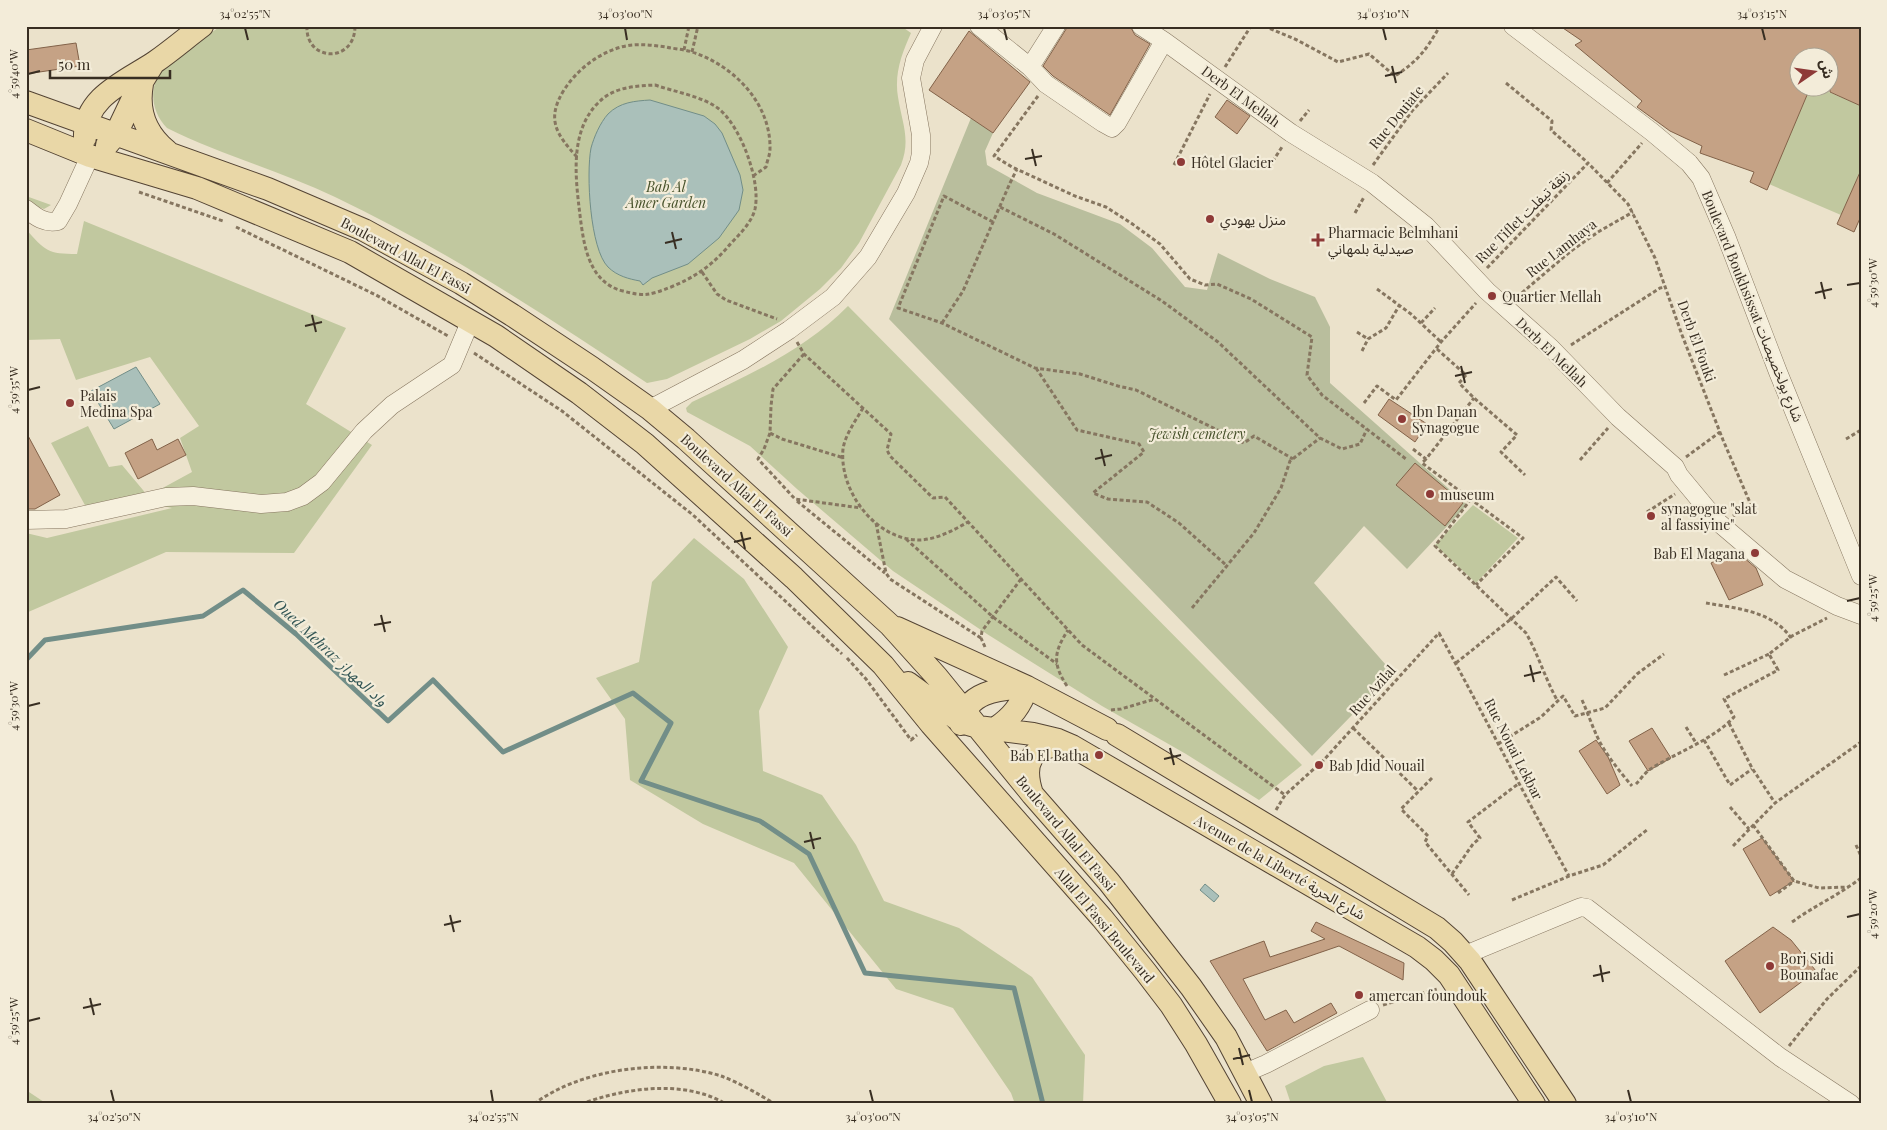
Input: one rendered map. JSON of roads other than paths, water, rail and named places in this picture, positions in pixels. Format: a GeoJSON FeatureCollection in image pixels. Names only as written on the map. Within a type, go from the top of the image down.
{"type":"FeatureCollection","features":[{"type":"Feature","properties":{"kind":"main road"},"geometry":{"type":"LineString","coordinates":[[154,63],[142,82],[116,134],[109,144],[90,156],[85,136],[86,123],[90,111],[115,87],[134,73],[154,63],[202,26]]}},
{"type":"Feature","properties":{"kind":"main road"},"geometry":{"type":"LineString","coordinates":[[142,82],[140,95],[144,120],[150,134],[159,145],[170,153]]}},
{"type":"Feature","properties":{"kind":"main road","name":"Boulevard Allal El Fassi"},"geometry":{"type":"LineString","coordinates":[[26,102],[268,189],[364,230],[461,283],[512,315],[650,410],[686,438],[890,625],[975,722],[1032,794],[1109,882],[1191,987],[1226,1037],[1260,1103]]}},
{"type":"Feature","properties":{"kind":"main road","name":"Boulevard Allal El Fassi"},"geometry":{"type":"LineString","coordinates":[[26,130],[90,156],[197,188],[350,252],[496,336],[579,393],[645,444],[794,578],[883,665],[962,759]]}},
{"type":"Feature","properties":{"kind":"main road","name":"Avenue de la Liberté شارع الحرية"},"geometry":{"type":"LineString","coordinates":[[890,625],[1110,725],[1428,922],[1450,939],[1465,955],[1566,1104]]}},
{"type":"Feature","properties":{"kind":"main road","name":"Avenue de la Liberté شارع الحرية"},"geometry":{"type":"LineString","coordinates":[[883,665],[975,722],[1041,736],[1072,746],[1426,953],[1449,975],[1534,1104]]}},
{"type":"Feature","properties":{"kind":"main road"},"geometry":{"type":"LineString","coordinates":[[962,759],[960,739],[975,722],[1007,720],[1023,700],[1027,687],[1000,689],[984,693],[972,701],[975,722]]}},
{"type":"Feature","properties":{"kind":"main road"},"geometry":{"type":"LineString","coordinates":[[1032,794],[1028,780],[1028,769],[1034,754],[1048,747],[1072,746]]}},
{"type":"Feature","properties":{"kind":"main road","name":"Allal El Fassi Boulevard"},"geometry":{"type":"LineString","coordinates":[[962,759],[1102,918],[1156,984],[1196,1044],[1230,1104]]}},
{"type":"Feature","properties":{"kind":"street"},"geometry":{"type":"LineString","coordinates":[[650,410],[743,360],[789,330],[833,297],[868,257],[906,193],[919,163],[921,135],[911,83],[912,69],[933,26]]}},
{"type":"Feature","properties":{"kind":"street"},"geometry":{"type":"LineString","coordinates":[[979,26],[1030,67],[1046,84],[1108,127],[1113,128],[1164,41]]}},
{"type":"Feature","properties":{"kind":"street"},"geometry":{"type":"LineString","coordinates":[[1030,67],[1056,26]]}},
{"type":"Feature","properties":{"kind":"street","name":"Derb El Mellah"},"geometry":{"type":"LineString","coordinates":[[1141,26],[1292,133],[1363,177],[1426,226],[1482,285],[1618,417],[1675,467],[1718,522],[1785,580],[1837,606],[1861,615]]}},
{"type":"Feature","properties":{"kind":"street","name":"Boulevard Boukhsissat شارع بولخصيصات"},"geometry":{"type":"LineString","coordinates":[[1514,26],[1652,132],[1689,163],[1701,178],[1726,236],[1778,372],[1861,576]]}},
{"type":"Feature","properties":{"kind":"street"},"geometry":{"type":"LineString","coordinates":[[26,209],[42,220],[51,223],[58,221],[90,156]]}},
{"type":"Feature","properties":{"kind":"street"},"geometry":{"type":"LineString","coordinates":[[26,520],[66,519],[166,497],[193,496],[261,504],[287,502],[304,496],[322,482],[364,431],[392,405],[452,365],[470,322]]}},
{"type":"Feature","properties":{"kind":"street"},"geometry":{"type":"LineString","coordinates":[[1465,955],[1581,907],[1587,908],[1780,1057],[1851,1104]]}},
{"type":"Feature","properties":{"kind":"street"},"geometry":{"type":"LineString","coordinates":[[1245,1073],[1370,1010]]}},
{"type":"Feature","properties":{"kind":"water"},"geometry":{"type":"Polygon","coordinates":[[[650,100],[704,116],[715,124],[722,133],[740,175],[743,190],[739,210],[719,238],[688,264],[652,278],[643,285],[640,281],[615,273],[602,258],[593,228],[589,175],[591,148],[602,122],[608,114],[623,105],[650,100]]]}},
{"type":"Feature","properties":{"kind":"water"},"geometry":{"type":"Polygon","coordinates":[[[136,367],[160,404],[114,429],[91,391],[136,367]]]}},
{"type":"Feature","properties":{"kind":"water"},"geometry":{"type":"Polygon","coordinates":[[[1205,884],[1219,896],[1214,902],[1200,890],[1205,884]]]}},
{"type":"Feature","properties":{"kind":"waterway","name":"Oued Mehraz واد المهراز"},"geometry":{"type":"LineString","coordinates":[[26,660],[45,640],[203,616],[243,590],[296,634],[388,721],[433,680],[503,752],[633,693],[671,723],[641,781],[760,821],[809,854],[865,973],[1014,988],[1043,1104]]}},
{"type":"Feature","properties":{"kind":"place","name":"Hôtel Glacier"},"geometry":{"type":"Point","coordinates":[1181,162]}},
{"type":"Feature","properties":{"kind":"place","name":"منزل يهودي"},"geometry":{"type":"Point","coordinates":[1210,219]}},
{"type":"Feature","properties":{"kind":"place","name":"Pharmacie Belmhani صيدلية بلمهاني"},"geometry":{"type":"Point","coordinates":[1318,240]}},
{"type":"Feature","properties":{"kind":"place","name":"Quartier Mellah"},"geometry":{"type":"Point","coordinates":[1492,296]}},
{"type":"Feature","properties":{"kind":"place","name":"Palais Medina Spa"},"geometry":{"type":"Point","coordinates":[70,403]}},
{"type":"Feature","properties":{"kind":"place","name":"Ibn Danan Synagogue"},"geometry":{"type":"Point","coordinates":[1402,419]}},
{"type":"Feature","properties":{"kind":"place","name":"museum"},"geometry":{"type":"Point","coordinates":[1430,494]}},
{"type":"Feature","properties":{"kind":"place","name":"synagogue \"slat al fassiyine\""},"geometry":{"type":"Point","coordinates":[1651,516]}},
{"type":"Feature","properties":{"kind":"place","name":"Bab El Magana"},"geometry":{"type":"Point","coordinates":[1755,553]}},
{"type":"Feature","properties":{"kind":"place","name":"Bab El Batha"},"geometry":{"type":"Point","coordinates":[1099,755]}},
{"type":"Feature","properties":{"kind":"place","name":"Bab Jdid Nouail"},"geometry":{"type":"Point","coordinates":[1319,765]}},
{"type":"Feature","properties":{"kind":"place","name":"Borj Sidi Bounafae"},"geometry":{"type":"Point","coordinates":[1770,966]}},
{"type":"Feature","properties":{"kind":"place","name":"amercan foundouk"},"geometry":{"type":"Point","coordinates":[1359,995]}},
{"type":"Feature","properties":{"kind":"park label","name":"Bab Al Amer Garden"},"geometry":{"type":"Point","coordinates":[666,194]}},
{"type":"Feature","properties":{"kind":"park label","name":"Jewish cemetery"},"geometry":{"type":"Point","coordinates":[1197,433]}}]}
